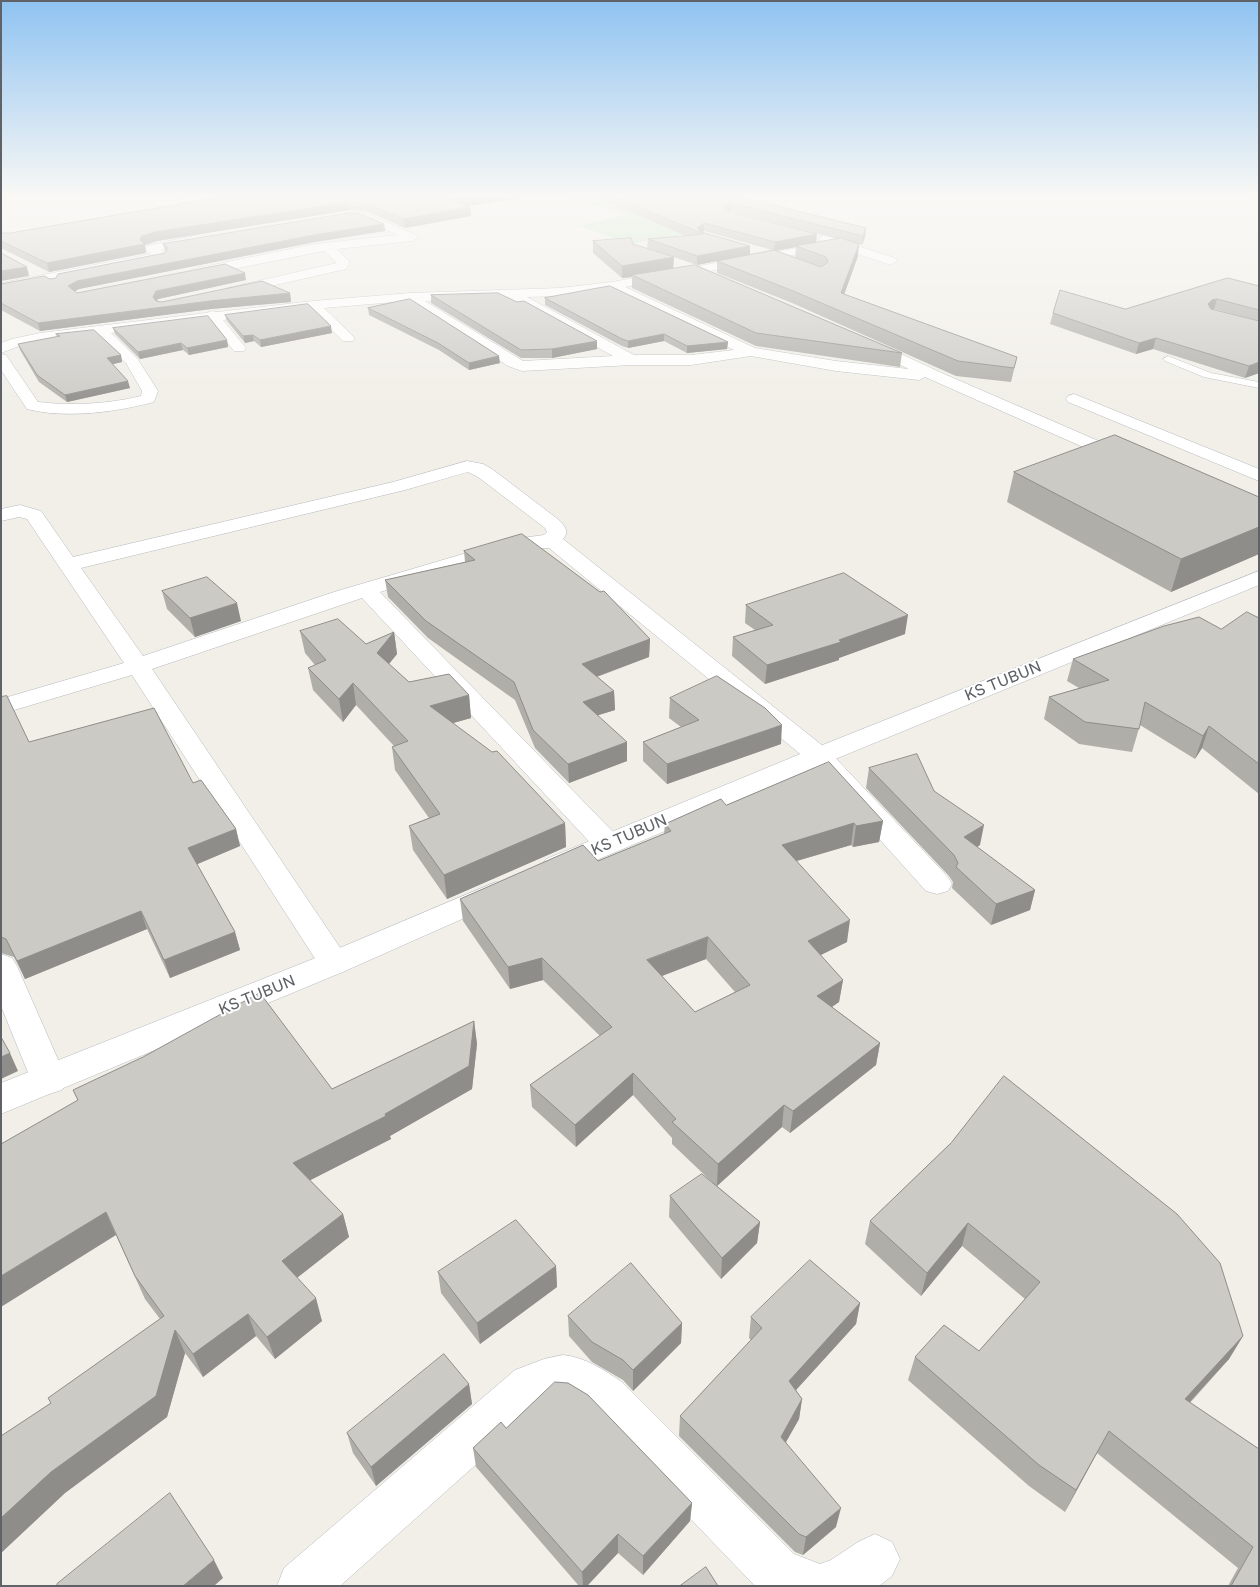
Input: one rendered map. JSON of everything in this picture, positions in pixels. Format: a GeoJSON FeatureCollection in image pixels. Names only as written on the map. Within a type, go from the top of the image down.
{"type":"FeatureCollection","features":[{"type":"Feature","properties":{"kind":"street"},"geometry":{"type":"LineString","coordinates":[[30,269],[64,287]]}},
{"type":"Feature","properties":{"kind":"street"},"geometry":{"type":"LineString","coordinates":[[1,287],[93,269]]}},
{"type":"Feature","properties":{"kind":"street"},"geometry":{"type":"LineString","coordinates":[[186,269],[199,272],[212,269]]}},
{"type":"Feature","properties":{"kind":"street"},"geometry":{"type":"LineString","coordinates":[[222,293],[328,269]]}},
{"type":"Feature","properties":{"kind":"street"},"geometry":{"type":"LineString","coordinates":[[692,269],[724,282]]}},
{"type":"Feature","properties":{"kind":"street"},"geometry":{"type":"LineString","coordinates":[[1,349],[17,342],[40,337],[212,315],[410,296],[560,292],[612,286],[707,269]]}},
{"type":"Feature","properties":{"kind":"street"},"geometry":{"type":"LineString","coordinates":[[612,286],[751,352],[836,366],[938,377]]}},
{"type":"Feature","properties":{"kind":"street"},"geometry":{"type":"LineString","coordinates":[[510,293],[630,360]]}},
{"type":"Feature","properties":{"kind":"street"},"geometry":{"type":"LineString","coordinates":[[410,296],[513,363],[522,366],[630,360],[691,360],[751,352]]}},
{"type":"Feature","properties":{"kind":"street"},"geometry":{"type":"LineString","coordinates":[[313,304],[348,338]]}},
{"type":"Feature","properties":{"kind":"street"},"geometry":{"type":"LineString","coordinates":[[212,315],[239,348]]}},
{"type":"Feature","properties":{"kind":"street"},"geometry":{"type":"LineString","coordinates":[[1,358],[33,406],[52,408],[119,405],[148,399],[150,391],[132,361],[99,330]]}},
{"type":"Feature","properties":{"kind":"street"},"geometry":{"type":"LineString","coordinates":[[854,338],[938,377],[1138,464]]}},
{"type":"Feature","properties":{"kind":"street"},"geometry":{"type":"LineString","coordinates":[[1074,399],[1259,476]]}},
{"type":"Feature","properties":{"kind":"street"},"geometry":{"type":"LineString","coordinates":[[68,565],[398,486],[467,466],[477,468],[485,473],[552,524],[558,530],[557,534],[548,541]]}},
{"type":"Feature","properties":{"kind":"street"},"geometry":{"type":"LineString","coordinates":[[1,515],[20,511],[34,515],[138,666],[334,963]]}},
{"type":"Feature","properties":{"kind":"street"},"geometry":{"type":"LineString","coordinates":[[1,706],[138,666],[366,590],[521,543],[535,540],[548,541],[558,544],[819,756],[937,884]]}},
{"type":"Feature","properties":{"kind":"street","name":"KS TUBUN"},"geometry":{"type":"LineString","coordinates":[[1,1099],[334,963],[607,843],[1259,577]]}},
{"type":"Feature","properties":{"kind":"street"},"geometry":{"type":"LineString","coordinates":[[366,590],[607,843]]}},
{"type":"Feature","properties":{"kind":"street"},"geometry":{"type":"LineString","coordinates":[[1,966],[49,1080]]}},
{"type":"Feature","properties":{"kind":"street"},"geometry":{"type":"LineString","coordinates":[[302,1586],[531,1386],[550,1378],[568,1376],[606,1398],[776,1572],[797,1582],[813,1586]]}},
{"type":"Feature","properties":{"kind":"street"},"geometry":{"type":"LineString","coordinates":[[828,1586],[842,1582],[875,1559]]}},
{"type":"Feature","properties":{"kind":"lane"},"geometry":{"type":"LineString","coordinates":[[1168,359],[1208,375],[1259,385]]}},
{"type":"Feature","properties":{"kind":"building"},"geometry":{"type":"Polygon","coordinates":[[[83,269],[139,269],[77,281],[68,286],[77,293],[199,269],[236,269],[245,273],[156,291],[153,297],[156,301],[162,302],[262,281],[290,293],[210,301],[38,323],[1,303],[1,284],[44,276],[50,279],[56,278],[58,274],[83,269]]]}},
{"type":"Feature","properties":{"kind":"building"},"geometry":{"type":"Polygon","coordinates":[[[669,269],[705,269],[902,353],[756,333],[632,275],[669,269]]]}},
{"type":"Feature","properties":{"kind":"building"},"geometry":{"type":"Polygon","coordinates":[[[737,269],[850,269],[841,293],[1017,357],[1014,368],[958,361],[737,269]]]}},
{"type":"Feature","properties":{"kind":"building"},"geometry":{"type":"Polygon","coordinates":[[[1228,278],[1259,286],[1259,310],[1217,299],[1212,300],[1208,304],[1211,309],[1259,321],[1259,362],[1249,366],[1156,338],[1139,343],[1053,313],[1060,290],[1125,309],[1228,278]]]}},
{"type":"Feature","properties":{"kind":"building"},"geometry":{"type":"Polygon","coordinates":[[[610,286],[728,342],[687,346],[664,334],[628,341],[545,298],[610,286]]]}},
{"type":"Feature","properties":{"kind":"building"},"geometry":{"type":"Polygon","coordinates":[[[498,293],[517,302],[524,301],[597,341],[552,349],[521,350],[431,295],[498,293]]]}},
{"type":"Feature","properties":{"kind":"building"},"geometry":{"type":"Polygon","coordinates":[[[410,299],[499,356],[469,363],[438,343],[368,308],[410,299]]]}},
{"type":"Feature","properties":{"kind":"building"},"geometry":{"type":"Polygon","coordinates":[[[308,304],[331,326],[260,340],[253,335],[243,336],[225,315],[308,304]]]}},
{"type":"Feature","properties":{"kind":"building"},"geometry":{"type":"Polygon","coordinates":[[[208,316],[227,340],[187,348],[181,343],[138,352],[113,328],[208,316]]]}},
{"type":"Feature","properties":{"kind":"building"},"geometry":{"type":"Polygon","coordinates":[[[94,330],[121,355],[107,358],[128,381],[65,395],[37,375],[18,344],[60,336],[56,334],[94,330]]]}},
{"type":"Feature","properties":{"kind":"building"},"geometry":{"type":"Polygon","coordinates":[[[1115,435],[1259,497],[1259,527],[1181,559],[1014,472],[1115,435]]]}},
{"type":"Feature","properties":{"kind":"building"},"geometry":{"type":"Polygon","coordinates":[[[522,534],[600,592],[604,591],[650,639],[582,664],[614,691],[583,702],[627,742],[568,764],[533,730],[514,682],[426,621],[385,580],[475,560],[464,551],[522,534]]]}},
{"type":"Feature","properties":{"kind":"building"},"geometry":{"type":"Polygon","coordinates":[[[844,573],[908,615],[839,640],[841,642],[767,665],[733,637],[773,625],[746,605],[844,573]]]}},
{"type":"Feature","properties":{"kind":"building"},"geometry":{"type":"Polygon","coordinates":[[[207,577],[237,603],[190,618],[162,591],[207,577]]]}},
{"type":"Feature","properties":{"kind":"building"},"geometry":{"type":"Polygon","coordinates":[[[1247,612],[1259,618],[1259,764],[1209,726],[1203,736],[1145,702],[1139,729],[1085,722],[1049,697],[1109,680],[1073,659],[1164,626],[1199,617],[1221,629],[1247,612]]]}},
{"type":"Feature","properties":{"kind":"building"},"geometry":{"type":"Polygon","coordinates":[[[338,619],[366,644],[394,632],[377,653],[409,682],[449,674],[469,695],[430,706],[492,752],[497,751],[565,823],[444,875],[409,826],[440,814],[392,747],[408,741],[353,683],[339,699],[308,668],[326,660],[300,631],[338,619]]]}},
{"type":"Feature","properties":{"kind":"building"},"geometry":{"type":"Polygon","coordinates":[[[717,676],[765,708],[782,725],[667,764],[643,742],[699,720],[670,698],[717,676]]]}},
{"type":"Feature","properties":{"kind":"building"},"geometry":{"type":"Polygon","coordinates":[[[7,696],[29,742],[154,708],[193,783],[201,780],[236,829],[188,848],[235,932],[164,960],[141,911],[17,961],[6,939],[1,937],[1,697],[7,696]]]}},
{"type":"Feature","properties":{"kind":"building"},"geometry":{"type":"Polygon","coordinates":[[[917,754],[934,791],[984,825],[964,837],[1035,890],[996,904],[956,867],[958,863],[954,855],[869,768],[917,754]]]}},
{"type":"Feature","properties":{"kind":"building"},"geometry":{"type":"Polygon","coordinates":[[[829,762],[883,821],[856,826],[854,823],[782,845],[850,920],[808,941],[843,980],[817,996],[880,1043],[793,1111],[784,1105],[718,1164],[672,1122],[676,1119],[633,1073],[575,1125],[530,1085],[612,1027],[542,958],[508,967],[460,899],[583,845],[598,861],[671,831],[665,824],[721,799],[726,805],[829,762]],[[708,937],[647,960],[695,1012],[750,985],[708,937]]]}},
{"type":"Feature","properties":{"kind":"building"},"geometry":{"type":"Polygon","coordinates":[[[260,993],[332,1089],[474,1021],[469,1066],[385,1114],[386,1116],[293,1163],[343,1214],[282,1261],[316,1298],[267,1337],[248,1314],[193,1354],[175,1330],[156,1396],[51,1472],[1,1518],[1,1436],[51,1403],[48,1398],[164,1316],[135,1276],[106,1212],[1,1276],[1,1144],[78,1100],[73,1090],[143,1057],[260,993]]]}},
{"type":"Feature","properties":{"kind":"building"},"geometry":{"type":"Polygon","coordinates":[[[1,1037],[10,1053],[1,1057],[1,1037]]]}},
{"type":"Feature","properties":{"kind":"building"},"geometry":{"type":"Polygon","coordinates":[[[1004,1076],[1177,1214],[1220,1263],[1243,1336],[1185,1399],[1259,1449],[1259,1586],[1231,1586],[1253,1547],[1109,1431],[1076,1490],[1039,1465],[915,1357],[944,1325],[979,1351],[1040,1282],[968,1223],[927,1273],[870,1221],[951,1143],[1004,1076]]]}},
{"type":"Feature","properties":{"kind":"building"},"geometry":{"type":"Polygon","coordinates":[[[702,1174],[760,1222],[722,1258],[670,1196],[702,1174]]]}},
{"type":"Feature","properties":{"kind":"building"},"geometry":{"type":"Polygon","coordinates":[[[516,1220],[556,1266],[477,1323],[438,1272],[516,1220]]]}},
{"type":"Feature","properties":{"kind":"building"},"geometry":{"type":"Polygon","coordinates":[[[810,1260],[860,1303],[789,1381],[802,1399],[781,1437],[841,1508],[806,1537],[799,1534],[680,1416],[762,1328],[751,1317],[810,1260]]]}},
{"type":"Feature","properties":{"kind":"building"},"geometry":{"type":"Polygon","coordinates":[[[631,1263],[682,1323],[633,1370],[623,1360],[592,1342],[568,1316],[631,1263]]]}},
{"type":"Feature","properties":{"kind":"building"},"geometry":{"type":"Polygon","coordinates":[[[444,1354],[469,1384],[371,1467],[347,1433],[444,1354]]]}},
{"type":"Feature","properties":{"kind":"building"},"geometry":{"type":"Polygon","coordinates":[[[555,1382],[568,1383],[588,1395],[692,1503],[643,1556],[618,1534],[582,1572],[473,1448],[501,1422],[506,1428],[555,1382]]]}},
{"type":"Feature","properties":{"kind":"building"},"geometry":{"type":"Polygon","coordinates":[[[170,1493],[214,1560],[183,1586],[57,1586],[57,1584],[170,1493]]]}},
{"type":"Feature","properties":{"kind":"building"},"geometry":{"type":"Polygon","coordinates":[[[706,1567],[718,1586],[680,1586],[706,1567]]]}}]}
